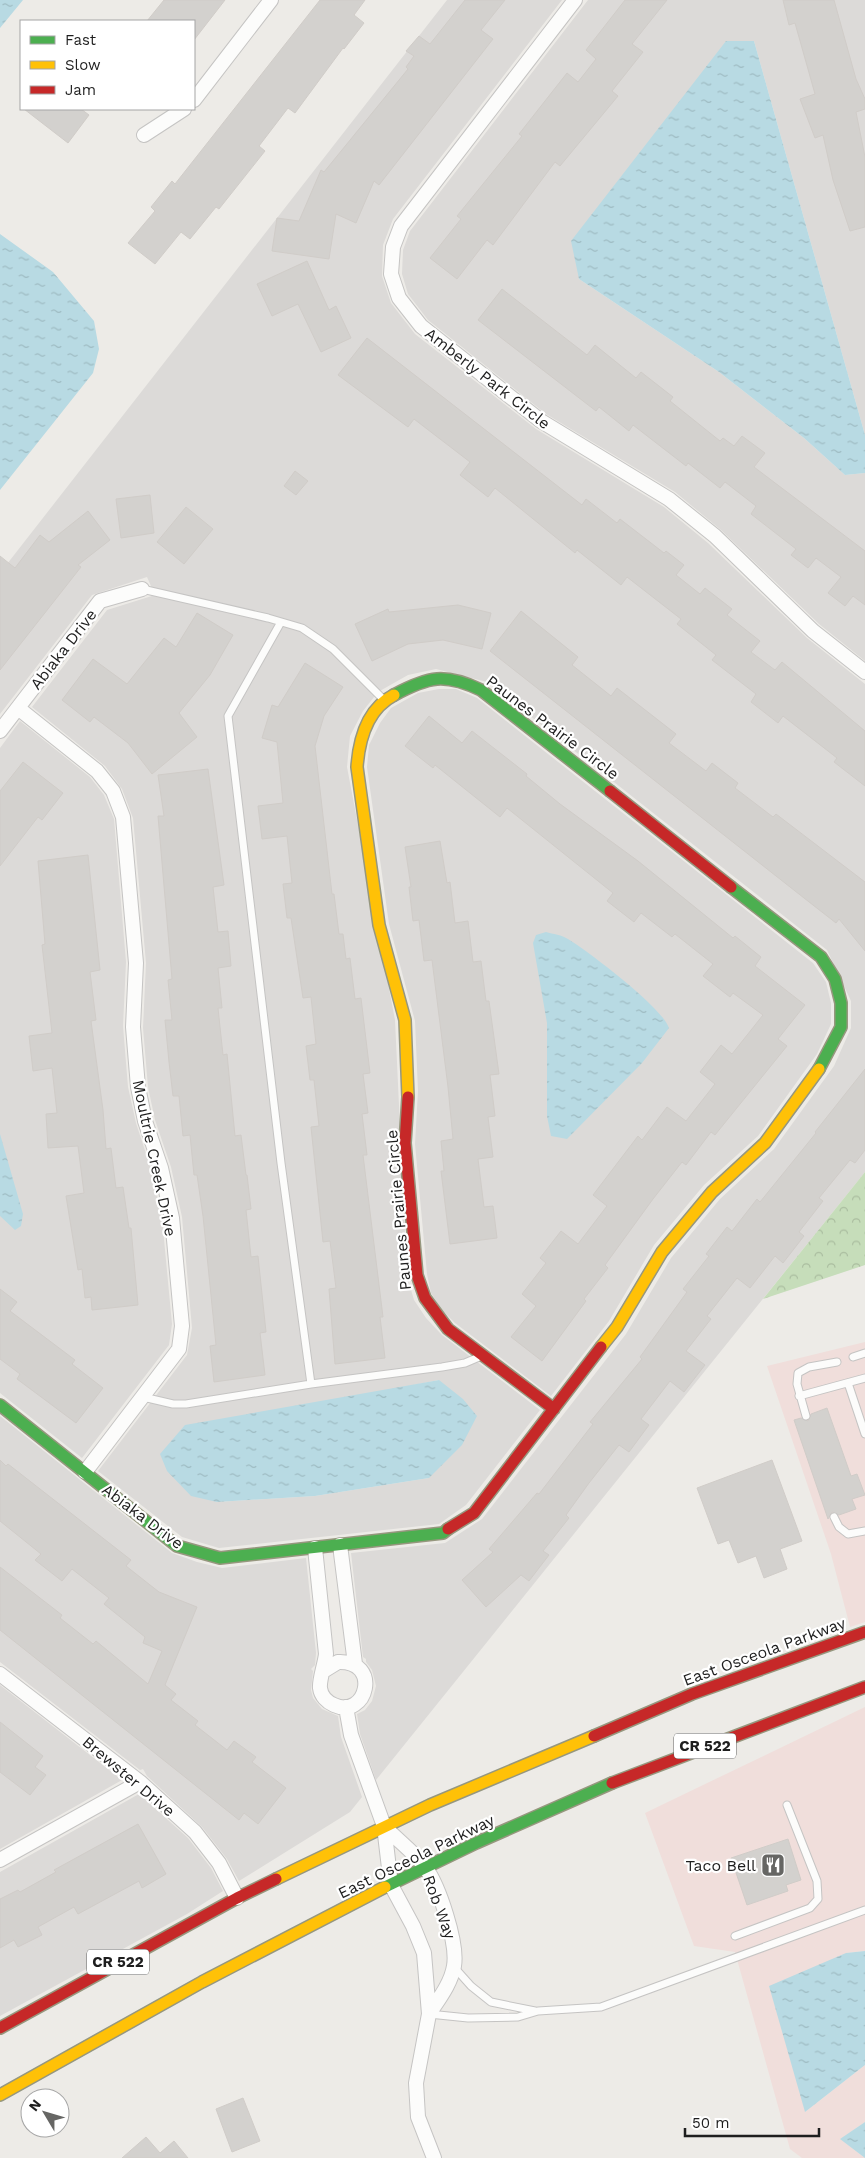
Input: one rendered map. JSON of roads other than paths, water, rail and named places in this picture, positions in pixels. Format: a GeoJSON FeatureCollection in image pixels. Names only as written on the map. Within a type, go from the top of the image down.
{"type":"FeatureCollection","features":[{"type":"Feature","properties":{"kind":"street"},"geometry":{"type":"LineString","coordinates":[[195,99],[271,0]]}},
{"type":"Feature","properties":{"kind":"street","name":"Amberly Park Circle"},"geometry":{"type":"LineString","coordinates":[[575,0],[401,226],[393,247],[392,274],[399,298],[421,326],[541,421],[677,505],[715,536],[813,631],[865,672]]}},
{"type":"Feature","properties":{"kind":"street"},"geometry":{"type":"LineString","coordinates":[[144,135],[182,110]]}},
{"type":"Feature","properties":{"kind":"street","name":"Abiaka Drive"},"geometry":{"type":"LineString","coordinates":[[0,731],[100,602],[142,589]]}},
{"type":"Feature","properties":{"kind":"street","name":"Paunes Prairie Circle"},"geometry":{"type":"LineString","coordinates":[[340,1545],[443,1533],[474,1513],[554,1409],[617,1327],[662,1252],[712,1192],[766,1143],[826,1060],[841,1027],[841,1003],[835,979],[821,957],[482,690],[457,679],[437,679],[414,684],[384,700],[371,717],[360,741],[357,767],[379,925],[405,1020],[408,1090],[405,1143],[417,1275],[422,1296],[434,1314],[448,1329],[554,1409]]}},
{"type":"Feature","properties":{"kind":"street","name":"Moultrie Creek Drive"},"geometry":{"type":"LineString","coordinates":[[18,708],[97,771],[113,791],[124,817],[136,963],[132,1027],[138,1087],[145,1121],[161,1168],[172,1218],[182,1326],[179,1349],[85,1472]]}},
{"type":"Feature","properties":{"kind":"street","name":"Abiaka Drive"},"geometry":{"type":"LineString","coordinates":[[0,1405],[177,1546],[220,1558],[340,1545]]}},
{"type":"Feature","properties":{"kind":"street"},"geometry":{"type":"LineString","coordinates":[[340,1545],[354,1664]]}},
{"type":"Feature","properties":{"kind":"street"},"geometry":{"type":"LineString","coordinates":[[315,1548],[326,1654],[321,1678],[323,1696],[329,1703],[346,1707],[357,1703],[364,1694],[366,1683],[363,1672],[354,1664],[338,1662],[324,1670]]}},
{"type":"Feature","properties":{"kind":"street","name":"East Osceola Parkway"},"geometry":{"type":"LineString","coordinates":[[0,2028],[237,1898],[384,1826],[587,1736],[692,1694],[865,1632]]}},
{"type":"Feature","properties":{"kind":"street","name":"Brewster Drive"},"geometry":{"type":"LineString","coordinates":[[0,1674],[140,1782],[195,1832],[219,1863],[237,1898]]}},
{"type":"Feature","properties":{"kind":"street","name":"East Osceola Parkway"},"geometry":{"type":"LineString","coordinates":[[0,2095],[187,1989],[425,1868],[548,1810],[701,1747],[865,1687]]}},
{"type":"Feature","properties":{"kind":"street"},"geometry":{"type":"LineString","coordinates":[[346,1707],[350,1735],[384,1826]]}},
{"type":"Feature","properties":{"kind":"street"},"geometry":{"type":"LineString","coordinates":[[0,1860],[140,1782]]}},
{"type":"Feature","properties":{"kind":"street","name":"Rob Way"},"geometry":{"type":"LineString","coordinates":[[384,1826],[425,1868],[450,1926],[454,1948],[454,1967],[448,1984],[429,2014]]}},
{"type":"Feature","properties":{"kind":"street","name":"Rob Way"},"geometry":{"type":"LineString","coordinates":[[384,1826],[391,1885],[413,1926],[424,1953],[429,2014],[416,2082],[418,2117],[434,2158]]}},
{"type":"Feature","properties":{"kind":"lane"},"geometry":{"type":"LineString","coordinates":[[142,589],[302,628],[321,639],[384,700]]}},
{"type":"Feature","properties":{"kind":"lane"},"geometry":{"type":"LineString","coordinates":[[281,622],[228,716],[281,1163],[311,1384]]}},
{"type":"Feature","properties":{"kind":"lane"},"geometry":{"type":"LineString","coordinates":[[853,1357],[865,1353]]}},
{"type":"Feature","properties":{"kind":"lane"},"geometry":{"type":"LineString","coordinates":[[143,1397],[173,1404],[186,1404],[311,1384],[450,1366],[464,1363],[482,1355]]}},
{"type":"Feature","properties":{"kind":"lane"},"geometry":{"type":"LineString","coordinates":[[806,1416],[800,1396],[798,1373],[809,1367],[837,1362]]}},
{"type":"Feature","properties":{"kind":"lane"},"geometry":{"type":"LineString","coordinates":[[800,1396],[865,1378]]}},
{"type":"Feature","properties":{"kind":"lane"},"geometry":{"type":"LineString","coordinates":[[848,1383],[865,1434]]}},
{"type":"Feature","properties":{"kind":"lane"},"geometry":{"type":"LineString","coordinates":[[834,1517],[838,1527],[848,1534],[865,1531]]}},
{"type":"Feature","properties":{"kind":"lane"},"geometry":{"type":"LineString","coordinates":[[735,1936],[810,1908],[818,1899],[817,1881],[787,1805]]}},
{"type":"Feature","properties":{"kind":"lane"},"geometry":{"type":"LineString","coordinates":[[454,1967],[491,2002],[538,2011],[601,2008],[865,1910]]}},
{"type":"Feature","properties":{"kind":"lane"},"geometry":{"type":"LineString","coordinates":[[429,2014],[468,2018],[518,2017],[538,2011]]}},
{"type":"Feature","properties":{"kind":"water"},"geometry":{"type":"Polygon","coordinates":[[[0,0],[23,0],[0,28],[0,0]]]}},
{"type":"Feature","properties":{"kind":"water"},"geometry":{"type":"Polygon","coordinates":[[[726,41],[754,41],[865,435],[865,473],[845,475],[804,438],[719,372],[579,279],[571,241],[726,41]]]}},
{"type":"Feature","properties":{"kind":"water"},"geometry":{"type":"Polygon","coordinates":[[[0,234],[53,272],[94,321],[99,349],[93,373],[0,490],[0,234]]]}},
{"type":"Feature","properties":{"kind":"water"},"geometry":{"type":"Polygon","coordinates":[[[546,932],[568,939],[592,955],[640,994],[664,1019],[669,1028],[642,1063],[567,1139],[551,1136],[547,1116],[547,1023],[533,943],[536,935],[546,932]]]}},
{"type":"Feature","properties":{"kind":"water"},"geometry":{"type":"Polygon","coordinates":[[[0,1134],[23,1214],[21,1226],[15,1230],[0,1216],[0,1134]]]}},
{"type":"Feature","properties":{"kind":"water"},"geometry":{"type":"Polygon","coordinates":[[[439,1380],[463,1399],[477,1416],[462,1445],[429,1478],[315,1496],[217,1502],[191,1496],[167,1471],[160,1454],[185,1425],[439,1380]]]}},
{"type":"Feature","properties":{"kind":"water"},"geometry":{"type":"Polygon","coordinates":[[[865,1951],[865,2065],[805,2112],[769,1986],[846,1953],[865,1951]]]}},
{"type":"Feature","properties":{"kind":"water"},"geometry":{"type":"Polygon","coordinates":[[[865,2122],[865,2158],[840,2139],[865,2122]]]}},
{"type":"Feature","properties":{"kind":"place","name":"Taco Bell"},"geometry":{"type":"Point","coordinates":[773,1865]}}]}
